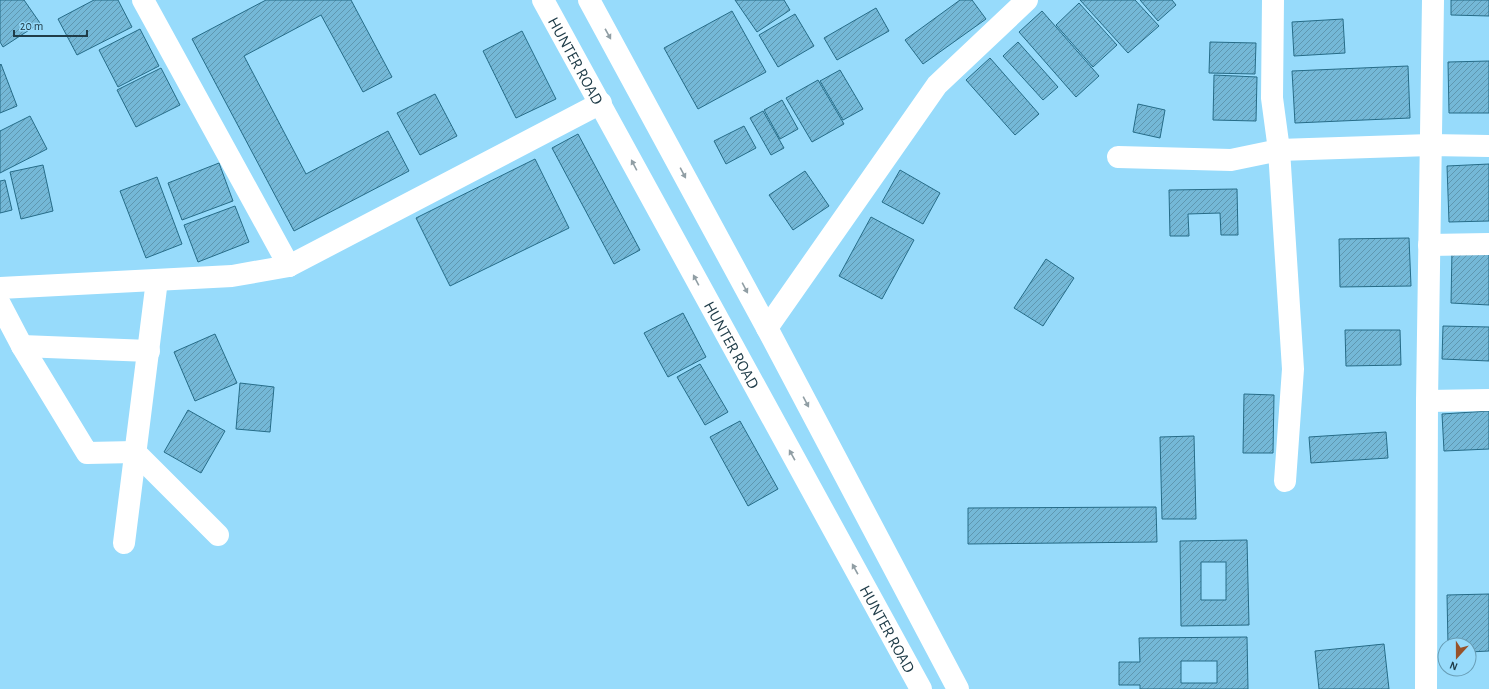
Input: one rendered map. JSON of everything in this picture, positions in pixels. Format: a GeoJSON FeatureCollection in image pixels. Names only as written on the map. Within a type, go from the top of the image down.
{"type":"FeatureCollection","features":[{"type":"Feature","properties":{"kind":"street"},"geometry":{"type":"LineString","coordinates":[[143,0],[289,266]]}},
{"type":"Feature","properties":{"kind":"street","name":"HUNTER ROAD"},"geometry":{"type":"LineString","coordinates":[[543,0],[601,103],[737,356],[921,689]]}},
{"type":"Feature","properties":{"kind":"street","name":"HUNTER ROAD"},"geometry":{"type":"LineString","coordinates":[[589,0],[767,328],[958,689]]}},
{"type":"Feature","properties":{"kind":"street"},"geometry":{"type":"LineString","coordinates":[[767,328],[937,85],[1026,0]]}},
{"type":"Feature","properties":{"kind":"street"},"geometry":{"type":"LineString","coordinates":[[1273,0],[1272,98],[1279,150],[1293,369],[1285,481]]}},
{"type":"Feature","properties":{"kind":"street"},"geometry":{"type":"LineString","coordinates":[[1426,689],[1427,401],[1433,0]]}},
{"type":"Feature","properties":{"kind":"street"},"geometry":{"type":"LineString","coordinates":[[0,288],[232,276],[289,266],[601,103]]}},
{"type":"Feature","properties":{"kind":"street"},"geometry":{"type":"LineString","coordinates":[[1118,157],[1231,160],[1279,150],[1430,145],[1489,146]]}},
{"type":"Feature","properties":{"kind":"street"},"geometry":{"type":"LineString","coordinates":[[1429,245],[1489,244]]}},
{"type":"Feature","properties":{"kind":"street"},"geometry":{"type":"LineString","coordinates":[[124,543],[158,280]]}},
{"type":"Feature","properties":{"kind":"street"},"geometry":{"type":"LineString","coordinates":[[0,304],[22,346],[87,453],[135,452],[218,535]]}},
{"type":"Feature","properties":{"kind":"street"},"geometry":{"type":"LineString","coordinates":[[22,346],[148,351]]}},
{"type":"Feature","properties":{"kind":"street"},"geometry":{"type":"LineString","coordinates":[[1427,401],[1489,400]]}},
{"type":"Feature","properties":{"kind":"building"},"geometry":{"type":"Polygon","coordinates":[[[0,0],[24,0],[40,23],[3,47],[0,42],[0,0]]]}},
{"type":"Feature","properties":{"kind":"building"},"geometry":{"type":"Polygon","coordinates":[[[94,0],[118,0],[132,27],[77,55],[58,19],[94,0]]]}},
{"type":"Feature","properties":{"kind":"building"},"geometry":{"type":"Polygon","coordinates":[[[266,0],[351,0],[392,77],[363,92],[321,15],[244,56],[306,174],[388,131],[409,171],[294,231],[192,39],[266,0]]]}},
{"type":"Feature","properties":{"kind":"building"},"geometry":{"type":"Polygon","coordinates":[[[735,0],[784,0],[790,10],[757,32],[735,0]]]}},
{"type":"Feature","properties":{"kind":"building"},"geometry":{"type":"Polygon","coordinates":[[[960,0],[972,0],[986,19],[923,64],[905,40],[960,0]]]}},
{"type":"Feature","properties":{"kind":"building"},"geometry":{"type":"Polygon","coordinates":[[[1080,0],[1135,0],[1159,26],[1128,53],[1080,0]]]}},
{"type":"Feature","properties":{"kind":"building"},"geometry":{"type":"Polygon","coordinates":[[[1140,0],[1172,0],[1176,5],[1158,21],[1140,0]]]}},
{"type":"Feature","properties":{"kind":"building"},"geometry":{"type":"Polygon","coordinates":[[[1451,0],[1489,0],[1489,16],[1451,15],[1451,0]]]}},
{"type":"Feature","properties":{"kind":"building"},"geometry":{"type":"Polygon","coordinates":[[[1079,3],[1117,45],[1093,67],[1056,25],[1079,3]]]}},
{"type":"Feature","properties":{"kind":"building"},"geometry":{"type":"Polygon","coordinates":[[[876,8],[889,31],[837,60],[824,38],[876,8]]]}},
{"type":"Feature","properties":{"kind":"building"},"geometry":{"type":"Polygon","coordinates":[[[732,11],[766,72],[698,109],[664,48],[732,11]]]}},
{"type":"Feature","properties":{"kind":"building"},"geometry":{"type":"Polygon","coordinates":[[[1042,11],[1099,76],[1076,97],[1019,32],[1042,11]]]}},
{"type":"Feature","properties":{"kind":"building"},"geometry":{"type":"Polygon","coordinates":[[[795,14],[814,46],[778,67],[759,35],[795,14]]]}},
{"type":"Feature","properties":{"kind":"building"},"geometry":{"type":"Polygon","coordinates":[[[1343,19],[1345,53],[1294,56],[1292,22],[1343,19]]]}},
{"type":"Feature","properties":{"kind":"building"},"geometry":{"type":"Polygon","coordinates":[[[140,29],[159,66],[118,87],[99,50],[140,29]]]}},
{"type":"Feature","properties":{"kind":"building"},"geometry":{"type":"Polygon","coordinates":[[[522,31],[556,99],[516,118],[483,51],[522,31]]]}},
{"type":"Feature","properties":{"kind":"building"},"geometry":{"type":"Polygon","coordinates":[[[1018,42],[1058,87],[1043,100],[1003,56],[1018,42]]]}},
{"type":"Feature","properties":{"kind":"building"},"geometry":{"type":"Polygon","coordinates":[[[1210,42],[1256,43],[1255,74],[1209,73],[1210,42]]]}},
{"type":"Feature","properties":{"kind":"building"},"geometry":{"type":"Polygon","coordinates":[[[990,58],[1039,114],[1015,135],[966,80],[990,58]]]}},
{"type":"Feature","properties":{"kind":"building"},"geometry":{"type":"Polygon","coordinates":[[[1489,61],[1489,113],[1449,113],[1448,62],[1489,61]]]}},
{"type":"Feature","properties":{"kind":"building"},"geometry":{"type":"Polygon","coordinates":[[[1,64],[17,106],[0,113],[0,65],[1,64]]]}},
{"type":"Feature","properties":{"kind":"building"},"geometry":{"type":"Polygon","coordinates":[[[1408,66],[1410,118],[1295,123],[1292,71],[1408,66]]]}},
{"type":"Feature","properties":{"kind":"building"},"geometry":{"type":"Polygon","coordinates":[[[161,68],[180,105],[136,127],[117,90],[161,68]]]}},
{"type":"Feature","properties":{"kind":"building"},"geometry":{"type":"Polygon","coordinates":[[[840,70],[863,109],[843,120],[820,81],[840,70]]]}},
{"type":"Feature","properties":{"kind":"building"},"geometry":{"type":"Polygon","coordinates":[[[1214,75],[1257,77],[1256,121],[1213,120],[1214,75]]]}},
{"type":"Feature","properties":{"kind":"building"},"geometry":{"type":"Polygon","coordinates":[[[818,80],[844,124],[812,142],[786,98],[818,80]]]}},
{"type":"Feature","properties":{"kind":"building"},"geometry":{"type":"Polygon","coordinates":[[[435,94],[457,136],[420,155],[397,113],[435,94]]]}},
{"type":"Feature","properties":{"kind":"building"},"geometry":{"type":"Polygon","coordinates":[[[782,100],[798,129],[780,139],[764,110],[782,100]]]}},
{"type":"Feature","properties":{"kind":"building"},"geometry":{"type":"Polygon","coordinates":[[[1138,104],[1165,110],[1160,138],[1133,132],[1138,104]]]}},
{"type":"Feature","properties":{"kind":"building"},"geometry":{"type":"Polygon","coordinates":[[[763,111],[784,148],[771,155],[750,118],[763,111]]]}},
{"type":"Feature","properties":{"kind":"building"},"geometry":{"type":"Polygon","coordinates":[[[30,116],[47,149],[0,173],[0,131],[30,116]]]}},
{"type":"Feature","properties":{"kind":"building"},"geometry":{"type":"Polygon","coordinates":[[[744,126],[756,148],[726,164],[714,141],[744,126]]]}},
{"type":"Feature","properties":{"kind":"building"},"geometry":{"type":"Polygon","coordinates":[[[578,134],[640,250],[614,264],[552,148],[578,134]]]}},
{"type":"Feature","properties":{"kind":"building"},"geometry":{"type":"Polygon","coordinates":[[[535,159],[569,228],[450,286],[416,218],[535,159]]]}},
{"type":"Feature","properties":{"kind":"building"},"geometry":{"type":"Polygon","coordinates":[[[219,163],[233,201],[182,220],[168,183],[219,163]]]}},
{"type":"Feature","properties":{"kind":"building"},"geometry":{"type":"Polygon","coordinates":[[[1489,164],[1489,221],[1449,222],[1447,166],[1489,164]]]}},
{"type":"Feature","properties":{"kind":"building"},"geometry":{"type":"Polygon","coordinates":[[[43,165],[53,211],[21,219],[10,172],[43,165]]]}},
{"type":"Feature","properties":{"kind":"building"},"geometry":{"type":"Polygon","coordinates":[[[900,170],[940,193],[923,224],[882,202],[900,170]]]}},
{"type":"Feature","properties":{"kind":"building"},"geometry":{"type":"Polygon","coordinates":[[[805,171],[829,206],[793,230],[769,195],[805,171]]]}},
{"type":"Feature","properties":{"kind":"building"},"geometry":{"type":"Polygon","coordinates":[[[157,177],[182,244],[146,258],[120,191],[157,177]]]}},
{"type":"Feature","properties":{"kind":"building"},"geometry":{"type":"Polygon","coordinates":[[[5,180],[12,210],[0,213],[0,181],[5,180]]]}},
{"type":"Feature","properties":{"kind":"building"},"geometry":{"type":"Polygon","coordinates":[[[1237,189],[1238,235],[1221,235],[1220,213],[1188,214],[1189,236],[1170,236],[1169,190],[1237,189]]]}},
{"type":"Feature","properties":{"kind":"building"},"geometry":{"type":"Polygon","coordinates":[[[235,206],[249,242],[198,262],[184,225],[235,206]]]}},
{"type":"Feature","properties":{"kind":"building"},"geometry":{"type":"Polygon","coordinates":[[[871,217],[914,240],[882,299],[839,276],[871,217]]]}},
{"type":"Feature","properties":{"kind":"building"},"geometry":{"type":"Polygon","coordinates":[[[1409,238],[1411,286],[1340,287],[1339,239],[1409,238]]]}},
{"type":"Feature","properties":{"kind":"building"},"geometry":{"type":"Polygon","coordinates":[[[1452,250],[1489,251],[1489,305],[1451,303],[1452,250]]]}},
{"type":"Feature","properties":{"kind":"building"},"geometry":{"type":"Polygon","coordinates":[[[1046,259],[1074,278],[1043,326],[1014,308],[1046,259]]]}},
{"type":"Feature","properties":{"kind":"building"},"geometry":{"type":"Polygon","coordinates":[[[683,313],[706,357],[668,377],[644,333],[683,313]]]}},
{"type":"Feature","properties":{"kind":"building"},"geometry":{"type":"Polygon","coordinates":[[[1443,326],[1489,327],[1489,361],[1442,359],[1443,326]]]}},
{"type":"Feature","properties":{"kind":"building"},"geometry":{"type":"Polygon","coordinates":[[[1345,330],[1400,330],[1401,365],[1346,366],[1345,330]]]}},
{"type":"Feature","properties":{"kind":"building"},"geometry":{"type":"Polygon","coordinates":[[[215,334],[237,383],[195,401],[174,352],[215,334]]]}},
{"type":"Feature","properties":{"kind":"building"},"geometry":{"type":"Polygon","coordinates":[[[700,364],[728,412],[705,425],[677,377],[700,364]]]}},
{"type":"Feature","properties":{"kind":"building"},"geometry":{"type":"Polygon","coordinates":[[[240,383],[274,387],[270,432],[236,429],[240,383]]]}},
{"type":"Feature","properties":{"kind":"building"},"geometry":{"type":"Polygon","coordinates":[[[1244,394],[1274,395],[1273,453],[1243,453],[1244,394]]]}},
{"type":"Feature","properties":{"kind":"building"},"geometry":{"type":"Polygon","coordinates":[[[188,410],[225,431],[201,473],[164,452],[188,410]]]}},
{"type":"Feature","properties":{"kind":"building"},"geometry":{"type":"Polygon","coordinates":[[[1489,411],[1489,449],[1444,451],[1442,414],[1489,411]]]}},
{"type":"Feature","properties":{"kind":"building"},"geometry":{"type":"Polygon","coordinates":[[[740,421],[778,489],[748,506],[710,437],[740,421]]]}},
{"type":"Feature","properties":{"kind":"building"},"geometry":{"type":"Polygon","coordinates":[[[1386,432],[1388,458],[1311,463],[1309,437],[1386,432]]]}},
{"type":"Feature","properties":{"kind":"building"},"geometry":{"type":"Polygon","coordinates":[[[1194,436],[1196,519],[1162,519],[1160,437],[1194,436]]]}},
{"type":"Feature","properties":{"kind":"building"},"geometry":{"type":"Polygon","coordinates":[[[1156,507],[1157,542],[968,544],[968,508],[1156,507]]]}},
{"type":"Feature","properties":{"kind":"building"},"geometry":{"type":"Polygon","coordinates":[[[1247,540],[1249,625],[1181,626],[1180,541],[1247,540]],[[1201,562],[1201,600],[1226,600],[1226,562],[1201,562]]]}},
{"type":"Feature","properties":{"kind":"building"},"geometry":{"type":"Polygon","coordinates":[[[1489,594],[1489,651],[1477,652],[1477,637],[1448,637],[1447,595],[1489,594]]]}},
{"type":"Feature","properties":{"kind":"building"},"geometry":{"type":"Polygon","coordinates":[[[1247,637],[1248,689],[1140,689],[1140,685],[1119,685],[1119,662],[1140,662],[1139,638],[1247,637]],[[1181,661],[1181,683],[1217,683],[1217,661],[1181,661]]]}},
{"type":"Feature","properties":{"kind":"building"},"geometry":{"type":"Polygon","coordinates":[[[1384,644],[1389,689],[1319,689],[1315,651],[1384,644]]]}}]}
